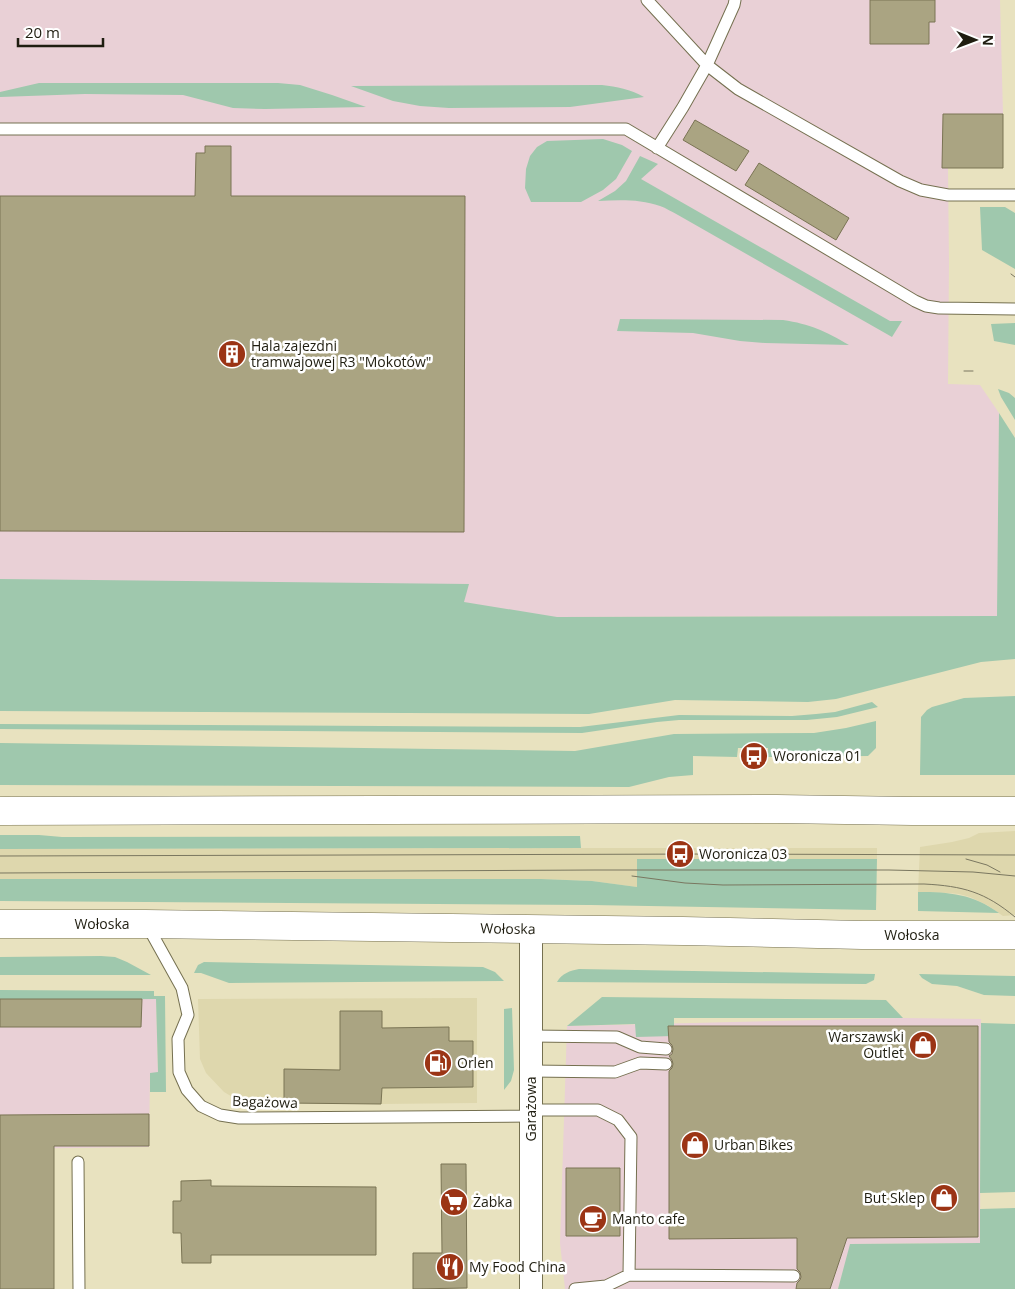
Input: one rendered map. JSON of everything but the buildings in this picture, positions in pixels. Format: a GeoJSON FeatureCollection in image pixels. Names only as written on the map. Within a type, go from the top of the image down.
{"type":"FeatureCollection","features":[{"type":"Feature","properties":{"kind":"main road"},"geometry":{"type":"LineString","coordinates":[[0,811],[777,809],[1015,811]]}},
{"type":"Feature","properties":{"kind":"main road","name":"Wołoska"},"geometry":{"type":"LineString","coordinates":[[0,924],[146,924],[862,935],[1015,935]]}},
{"type":"Feature","properties":{"kind":"street","name":"Garażowa"},"geometry":{"type":"LineString","coordinates":[[531,929],[531,1289]]}},
{"type":"Feature","properties":{"kind":"lane"},"geometry":{"type":"LineString","coordinates":[[647,0],[706,65],[738,89],[900,181],[921,190],[948,195],[1015,195]]}},
{"type":"Feature","properties":{"kind":"lane"},"geometry":{"type":"LineString","coordinates":[[657,148],[683,107],[706,65],[735,0]]}},
{"type":"Feature","properties":{"kind":"lane"},"geometry":{"type":"LineString","coordinates":[[0,129],[626,129],[926,306],[939,308],[1015,309]]}},
{"type":"Feature","properties":{"kind":"lane","name":"Bagażowa"},"geometry":{"type":"LineString","coordinates":[[146,924],[182,988],[188,1016],[178,1039],[179,1072],[187,1090],[201,1106],[220,1115],[239,1118],[461,1117],[598,1110],[618,1120],[631,1137],[629,1275]]}},
{"type":"Feature","properties":{"kind":"lane"},"geometry":{"type":"LineString","coordinates":[[531,1036],[617,1037],[640,1047],[666,1049]]}},
{"type":"Feature","properties":{"kind":"lane"},"geometry":{"type":"LineString","coordinates":[[531,1071],[615,1072],[640,1063],[666,1064]]}},
{"type":"Feature","properties":{"kind":"lane"},"geometry":{"type":"LineString","coordinates":[[78,1162],[78,1289]]}},
{"type":"Feature","properties":{"kind":"lane"},"geometry":{"type":"LineString","coordinates":[[575,1289],[606,1286],[629,1275],[794,1276]]}},
{"type":"Feature","properties":{"kind":"shaded area"},"geometry":{"type":"Polygon","coordinates":[[[0,0],[1000,0],[1003,114],[948,168],[948,384],[980,385],[999,413],[998,616],[557,617],[0,606],[0,0]]]}},
{"type":"Feature","properties":{"kind":"shaded area"},"geometry":{"type":"Polygon","coordinates":[[[1015,831],[1015,915],[1003,916],[987,905],[959,894],[918,892],[920,847],[969,838],[979,833],[1015,831]]]}},
{"type":"Feature","properties":{"kind":"shaded area"},"geometry":{"type":"Polygon","coordinates":[[[877,848],[877,859],[638,859],[637,887],[592,881],[541,879],[0,879],[0,849],[877,848]]]}},
{"type":"Feature","properties":{"kind":"shaded area"},"geometry":{"type":"Polygon","coordinates":[[[477,998],[477,1103],[241,1102],[224,1092],[206,1073],[200,1059],[198,999],[477,998]]]}},
{"type":"Feature","properties":{"kind":"shaded area"},"geometry":{"type":"Polygon","coordinates":[[[0,999],[156,999],[158,1073],[150,1073],[149,1147],[0,1149],[0,999]]]}},
{"type":"Feature","properties":{"kind":"shaded area"},"geometry":{"type":"Polygon","coordinates":[[[903,1018],[981,1019],[980,1243],[851,1244],[838,1289],[565,1289],[560,1243],[567,1026],[903,1018]]]}},
{"type":"Feature","properties":{"kind":"green space"},"geometry":{"type":"Polygon","coordinates":[[[39,83],[278,83],[300,85],[366,107],[233,108],[183,95],[85,94],[0,97],[0,92],[39,83]]]}},
{"type":"Feature","properties":{"kind":"green space"},"geometry":{"type":"Polygon","coordinates":[[[602,85],[629,90],[644,97],[570,107],[449,108],[420,106],[393,101],[351,86],[602,85]]]}},
{"type":"Feature","properties":{"kind":"green space"},"geometry":{"type":"Polygon","coordinates":[[[603,139],[622,145],[632,151],[616,179],[603,190],[581,202],[531,202],[525,188],[526,169],[530,156],[537,147],[547,141],[603,139]]]}},
{"type":"Feature","properties":{"kind":"green space"},"geometry":{"type":"Polygon","coordinates":[[[640,156],[658,164],[641,179],[890,321],[902,321],[892,337],[664,208],[637,201],[598,201],[615,191],[626,181],[640,156]]]}},
{"type":"Feature","properties":{"kind":"green space"},"geometry":{"type":"Polygon","coordinates":[[[980,207],[1005,207],[1015,213],[1015,269],[982,250],[980,207]]]}},
{"type":"Feature","properties":{"kind":"green space"},"geometry":{"type":"Polygon","coordinates":[[[620,319],[783,320],[817,329],[849,345],[765,343],[693,333],[617,331],[620,319]]]}},
{"type":"Feature","properties":{"kind":"green space"},"geometry":{"type":"Polygon","coordinates":[[[1015,323],[1015,345],[994,341],[991,324],[1015,323]]]}},
{"type":"Feature","properties":{"kind":"green space"},"geometry":{"type":"Polygon","coordinates":[[[998,389],[1009,393],[1015,398],[1015,420],[1001,397],[998,389]]]}},
{"type":"Feature","properties":{"kind":"green space"},"geometry":{"type":"Polygon","coordinates":[[[999,413],[1015,438],[1015,659],[981,662],[836,699],[808,702],[675,700],[589,714],[0,711],[0,579],[469,584],[464,602],[557,617],[997,616],[999,413]]]}},
{"type":"Feature","properties":{"kind":"green space"},"geometry":{"type":"Polygon","coordinates":[[[1015,696],[1015,775],[920,775],[921,717],[927,710],[964,698],[1015,696]]]}},
{"type":"Feature","properties":{"kind":"green space"},"geometry":{"type":"Polygon","coordinates":[[[872,702],[878,707],[837,717],[807,720],[679,720],[582,733],[0,729],[0,724],[580,727],[679,715],[792,716],[816,714],[835,712],[872,702]]]}},
{"type":"Feature","properties":{"kind":"green space"},"geometry":{"type":"Polygon","coordinates":[[[876,721],[876,748],[868,756],[768,757],[768,748],[738,748],[737,757],[693,756],[693,775],[669,777],[629,787],[0,785],[0,743],[575,751],[674,734],[814,733],[876,721]]]}},
{"type":"Feature","properties":{"kind":"green space"},"geometry":{"type":"Polygon","coordinates":[[[0,835],[62,837],[580,836],[581,848],[0,849],[0,835]]]}},
{"type":"Feature","properties":{"kind":"green space"},"geometry":{"type":"Polygon","coordinates":[[[637,859],[877,859],[876,910],[591,905],[0,901],[0,879],[541,879],[592,881],[637,887],[637,859]]]}},
{"type":"Feature","properties":{"kind":"green space"},"geometry":{"type":"Polygon","coordinates":[[[918,892],[961,895],[980,902],[999,913],[918,911],[918,892]]]}},
{"type":"Feature","properties":{"kind":"green space"},"geometry":{"type":"Polygon","coordinates":[[[0,957],[115,957],[151,975],[0,975],[0,957]]]}},
{"type":"Feature","properties":{"kind":"green space"},"geometry":{"type":"Polygon","coordinates":[[[204,962],[483,967],[495,972],[504,981],[229,983],[201,973],[194,973],[198,965],[204,962]]]}},
{"type":"Feature","properties":{"kind":"green space"},"geometry":{"type":"Polygon","coordinates":[[[579,969],[875,974],[874,980],[866,984],[557,982],[564,974],[579,969]]]}},
{"type":"Feature","properties":{"kind":"green space"},"geometry":{"type":"Polygon","coordinates":[[[919,974],[1015,976],[1015,996],[984,995],[957,986],[932,984],[919,974]]]}},
{"type":"Feature","properties":{"kind":"green space"},"geometry":{"type":"Polygon","coordinates":[[[0,990],[154,991],[154,996],[165,996],[166,1092],[150,1092],[150,1073],[158,1072],[156,999],[0,1000],[0,990]]]}},
{"type":"Feature","properties":{"kind":"green space"},"geometry":{"type":"Polygon","coordinates":[[[602,997],[886,1000],[903,1018],[674,1018],[674,1036],[636,1037],[635,1024],[567,1026],[602,997]]]}},
{"type":"Feature","properties":{"kind":"green space"},"geometry":{"type":"Polygon","coordinates":[[[512,1008],[514,1070],[511,1081],[504,1090],[504,1009],[512,1008]]]}},
{"type":"Feature","properties":{"kind":"green space"},"geometry":{"type":"Polygon","coordinates":[[[981,1023],[1015,1024],[1015,1192],[980,1193],[981,1023]]]}},
{"type":"Feature","properties":{"kind":"green space"},"geometry":{"type":"Polygon","coordinates":[[[1015,1208],[1015,1289],[838,1289],[850,1244],[980,1243],[980,1209],[1015,1208]]]}},
{"type":"Feature","properties":{"kind":"tram line"},"geometry":{"type":"LineString","coordinates":[[1011,274],[1015,277]]}},
{"type":"Feature","properties":{"kind":"tram line"},"geometry":{"type":"LineString","coordinates":[[964,371],[973,371]]}},
{"type":"Feature","properties":{"kind":"tram line"},"geometry":{"type":"LineString","coordinates":[[0,856],[1015,855]]}},
{"type":"Feature","properties":{"kind":"tram line"},"geometry":{"type":"LineString","coordinates":[[966,859],[987,865],[1000,872]]}},
{"type":"Feature","properties":{"kind":"tram line"},"geometry":{"type":"LineString","coordinates":[[0,873],[889,870],[973,872],[1015,876]]}},
{"type":"Feature","properties":{"kind":"tram line"},"geometry":{"type":"LineString","coordinates":[[632,876],[685,883],[723,885],[924,884],[950,886],[983,896],[1015,917]]}},
{"type":"Feature","properties":{"kind":"place","name":"Hala zajezdni tramwajowej R3 \"Mokotów\""},"geometry":{"type":"Point","coordinates":[232,354]}},
{"type":"Feature","properties":{"kind":"place","name":"Woronicza 01"},"geometry":{"type":"Point","coordinates":[754,756]}},
{"type":"Feature","properties":{"kind":"place","name":"Woronicza 03"},"geometry":{"type":"Point","coordinates":[680,854]}},
{"type":"Feature","properties":{"kind":"place","name":"Warszawski Outlet"},"geometry":{"type":"Point","coordinates":[923,1045]}},
{"type":"Feature","properties":{"kind":"place","name":"Orlen"},"geometry":{"type":"Point","coordinates":[438,1063]}},
{"type":"Feature","properties":{"kind":"place","name":"Urban Bikes"},"geometry":{"type":"Point","coordinates":[695,1145]}},
{"type":"Feature","properties":{"kind":"place","name":"But Sklep"},"geometry":{"type":"Point","coordinates":[944,1198]}},
{"type":"Feature","properties":{"kind":"place","name":"Żabka"},"geometry":{"type":"Point","coordinates":[454,1202]}},
{"type":"Feature","properties":{"kind":"place","name":"Manto cafe"},"geometry":{"type":"Point","coordinates":[593,1219]}},
{"type":"Feature","properties":{"kind":"place","name":"My Food China"},"geometry":{"type":"Point","coordinates":[450,1267]}}]}
